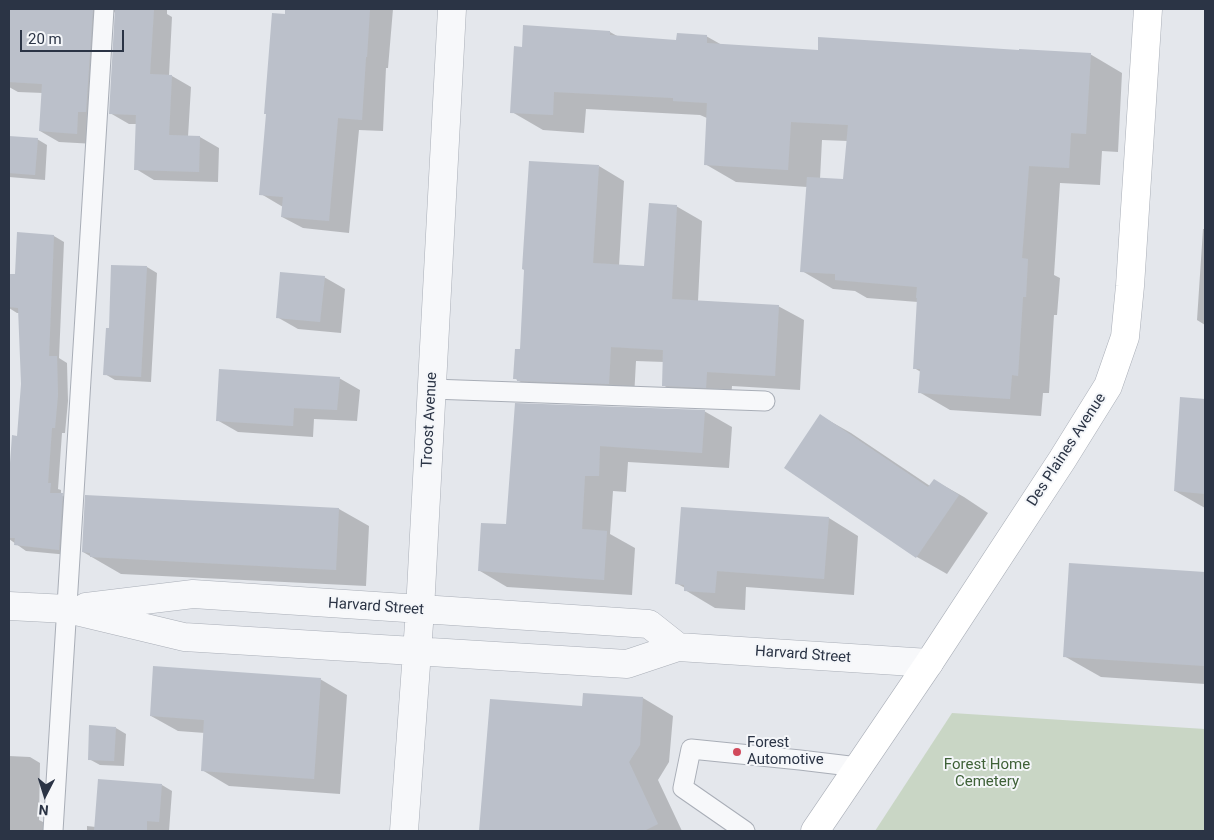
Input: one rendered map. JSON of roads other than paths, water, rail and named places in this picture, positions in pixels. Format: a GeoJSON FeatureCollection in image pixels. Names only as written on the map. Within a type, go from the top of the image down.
{"type":"FeatureCollection","features":[{"type":"Feature","properties":{"kind":"main road","name":"Des Plaines Avenue"},"geometry":{"type":"LineString","coordinates":[[815,831],[929,663],[1062,460],[1108,386],[1125,337],[1148,9]]}},
{"type":"Feature","properties":{"kind":"street","name":"Troost Avenue"},"geometry":{"type":"LineString","coordinates":[[404,831],[420,610],[452,9]]}},
{"type":"Feature","properties":{"kind":"street","name":"Harvard Street"},"geometry":{"type":"LineString","coordinates":[[9,606],[67,609],[193,594],[649,624],[678,647]]}},
{"type":"Feature","properties":{"kind":"street","name":"Harvard Street"},"geometry":{"type":"LineString","coordinates":[[67,609],[184,637],[627,664],[678,647],[929,663]]}},
{"type":"Feature","properties":{"kind":"lane"},"geometry":{"type":"LineString","coordinates":[[53,831],[104,9]]}},
{"type":"Feature","properties":{"kind":"lane"},"geometry":{"type":"LineString","coordinates":[[432,389],[765,401]]}},
{"type":"Feature","properties":{"kind":"lane"},"geometry":{"type":"LineString","coordinates":[[745,831],[683,788],[691,749],[858,767]]}},
{"type":"Feature","properties":{"kind":"place","name":"Forest Automotive"},"geometry":{"type":"Point","coordinates":[737,752]}},
{"type":"Feature","properties":{"kind":"park label","name":"Forest Home Cemetery"},"geometry":{"type":"Point","coordinates":[987,774]}}]}
